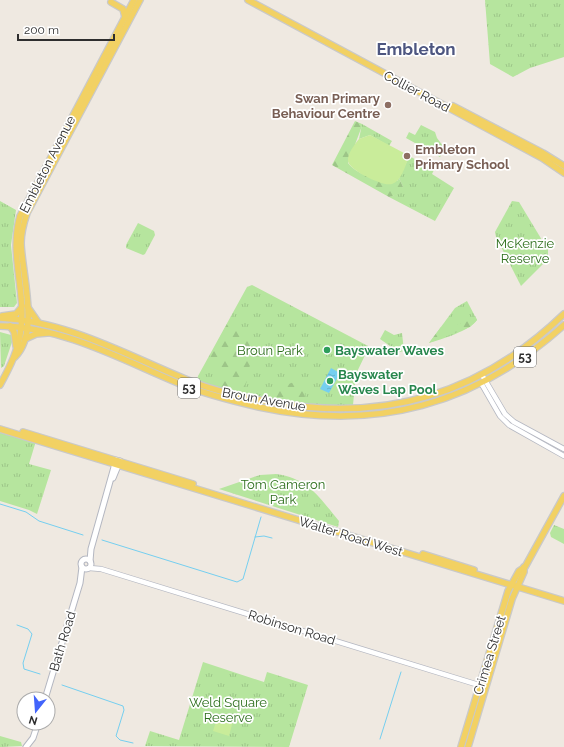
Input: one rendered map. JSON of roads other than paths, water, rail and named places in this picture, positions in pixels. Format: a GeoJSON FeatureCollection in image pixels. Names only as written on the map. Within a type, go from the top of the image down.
{"type":"FeatureCollection","features":[{"type":"Feature","properties":{"kind":"main road"},"geometry":{"type":"LineString","coordinates":[[133,8],[134,0]]}},
{"type":"Feature","properties":{"kind":"main road"},"geometry":{"type":"LineString","coordinates":[[133,8],[140,0]]}},
{"type":"Feature","properties":{"kind":"main road","name":"Collier Road"},"geometry":{"type":"LineString","coordinates":[[248,0],[542,158],[564,172]]}},
{"type":"Feature","properties":{"kind":"main road","name":"Collier Road"},"geometry":{"type":"LineString","coordinates":[[255,0],[525,143],[564,166]]}},
{"type":"Feature","properties":{"kind":"main road"},"geometry":{"type":"LineString","coordinates":[[111,2],[123,9],[125,17]]}},
{"type":"Feature","properties":{"kind":"main road","name":"Embleton Avenue"},"geometry":{"type":"LineString","coordinates":[[14,357],[20,352],[25,339],[24,307],[19,256],[15,237],[17,226],[24,207],[54,149],[125,17],[133,8]]}},
{"type":"Feature","properties":{"kind":"main road","name":"Embleton Avenue"},"geometry":{"type":"LineString","coordinates":[[19,256],[21,237],[26,217],[122,34],[133,8]]}},
{"type":"Feature","properties":{"kind":"main road"},"geometry":{"type":"LineString","coordinates":[[112,42],[115,42],[122,34]]}},
{"type":"Feature","properties":{"kind":"main road"},"geometry":{"type":"LineString","coordinates":[[54,149],[58,148],[66,140]]}},
{"type":"Feature","properties":{"kind":"main road"},"geometry":{"type":"LineString","coordinates":[[17,226],[22,215],[26,217]]}},
{"type":"Feature","properties":{"kind":"main road"},"geometry":{"type":"LineString","coordinates":[[0,317],[16,314],[24,307],[39,323]]}},
{"type":"Feature","properties":{"kind":"main road","name":"Broun Avenue"},"geometry":{"type":"LineString","coordinates":[[0,317],[39,323],[68,331],[213,390],[290,406],[357,408],[390,406],[447,391],[503,363],[543,335],[564,314]]}},
{"type":"Feature","properties":{"kind":"main road","name":"Broun Avenue"},"geometry":{"type":"LineString","coordinates":[[0,326],[24,327],[53,333],[79,341],[211,396],[288,413],[311,416],[385,414],[418,408],[450,397],[483,382],[527,356],[564,324]]}},
{"type":"Feature","properties":{"kind":"main road"},"geometry":{"type":"LineString","coordinates":[[10,326],[15,336],[16,351]]}},
{"type":"Feature","properties":{"kind":"main road","name":"Embleton Avenue"},"geometry":{"type":"LineString","coordinates":[[0,385],[14,357],[24,327]]}},
{"type":"Feature","properties":{"kind":"main road"},"geometry":{"type":"LineString","coordinates":[[25,339],[36,334],[53,333]]}},
{"type":"Feature","properties":{"kind":"main road","name":"Walter Road West"},"geometry":{"type":"LineString","coordinates":[[0,425],[515,584],[564,601]]}},
{"type":"Feature","properties":{"kind":"main road","name":"Walter Road West"},"geometry":{"type":"LineString","coordinates":[[0,429],[117,462]]}},
{"type":"Feature","properties":{"kind":"main road","name":"Bath Road"},"geometry":{"type":"LineString","coordinates":[[47,691],[80,583],[88,565],[91,549],[117,462]]}},
{"type":"Feature","properties":{"kind":"main road","name":"Crimea Street"},"geometry":{"type":"LineString","coordinates":[[461,747],[483,686],[515,584],[524,572],[524,567],[564,496]]}},
{"type":"Feature","properties":{"kind":"main road","name":"Bath Road"},"geometry":{"type":"LineString","coordinates":[[88,565],[81,562],[91,549]]}},
{"type":"Feature","properties":{"kind":"main road","name":"Walter Road West"},"geometry":{"type":"LineString","coordinates":[[515,584],[564,597]]}},
{"type":"Feature","properties":{"kind":"main road","name":"Crimea Street"},"geometry":{"type":"LineString","coordinates":[[468,747],[483,686]]}},
{"type":"Feature","properties":{"kind":"main road"},"geometry":{"type":"LineString","coordinates":[[26,747],[33,738],[35,731]]}},
{"type":"Feature","properties":{"kind":"street"},"geometry":{"type":"LineString","coordinates":[[482,374],[483,382],[500,416],[509,425],[564,456]]}},
{"type":"Feature","properties":{"kind":"street"},"geometry":{"type":"LineString","coordinates":[[483,382],[506,414],[514,422],[564,449]]}},
{"type":"Feature","properties":{"kind":"street","name":"Robinson Road"},"geometry":{"type":"LineString","coordinates":[[88,565],[483,686]]}},
{"type":"Feature","properties":{"kind":"water","name":"Bayswater Waves Lap Pool"},"geometry":{"type":"Polygon","coordinates":[[[331,368],[340,373],[329,393],[320,389],[331,368]]]}},
{"type":"Feature","properties":{"kind":"waterway"},"geometry":{"type":"LineString","coordinates":[[0,504],[26,512],[39,521],[83,535]]}},
{"type":"Feature","properties":{"kind":"waterway"},"geometry":{"type":"LineString","coordinates":[[102,540],[237,582],[243,579],[261,517]]}},
{"type":"Feature","properties":{"kind":"waterway"},"geometry":{"type":"LineString","coordinates":[[255,537],[264,536],[272,538]]}},
{"type":"Feature","properties":{"kind":"waterway"},"geometry":{"type":"LineString","coordinates":[[17,625],[28,629],[32,634],[23,663],[24,669],[40,674]]}},
{"type":"Feature","properties":{"kind":"waterway"},"geometry":{"type":"LineString","coordinates":[[380,739],[401,672]]}},
{"type":"Feature","properties":{"kind":"waterway"},"geometry":{"type":"LineString","coordinates":[[62,685],[123,706],[124,710],[116,736],[120,740],[133,743]]}},
{"type":"Feature","properties":{"kind":"place","name":"Swan Primary Behaviour Centre"},"geometry":{"type":"Point","coordinates":[388,105]}},
{"type":"Feature","properties":{"kind":"place","name":"Embleton Primary School"},"geometry":{"type":"Point","coordinates":[407,156]}},
{"type":"Feature","properties":{"kind":"place","name":"Bayswater Waves"},"geometry":{"type":"Point","coordinates":[327,350]}},
{"type":"Feature","properties":{"kind":"place","name":"Bayswater Waves Lap Pool"},"geometry":{"type":"Point","coordinates":[330,381]}},
{"type":"Feature","properties":{"kind":"district","name":"Embleton"},"geometry":{"type":"Point","coordinates":[416,49]}},
{"type":"Feature","properties":{"kind":"park label","name":"McKenzie Reserve"},"geometry":{"type":"Point","coordinates":[525,250]}},
{"type":"Feature","properties":{"kind":"park label","name":"Broun Park"},"geometry":{"type":"Point","coordinates":[270,350]}},
{"type":"Feature","properties":{"kind":"park label","name":"Tom Cameron Park"},"geometry":{"type":"Point","coordinates":[283,492]}},
{"type":"Feature","properties":{"kind":"park label","name":"Weld Square Reserve"},"geometry":{"type":"Point","coordinates":[228,710]}}]}
